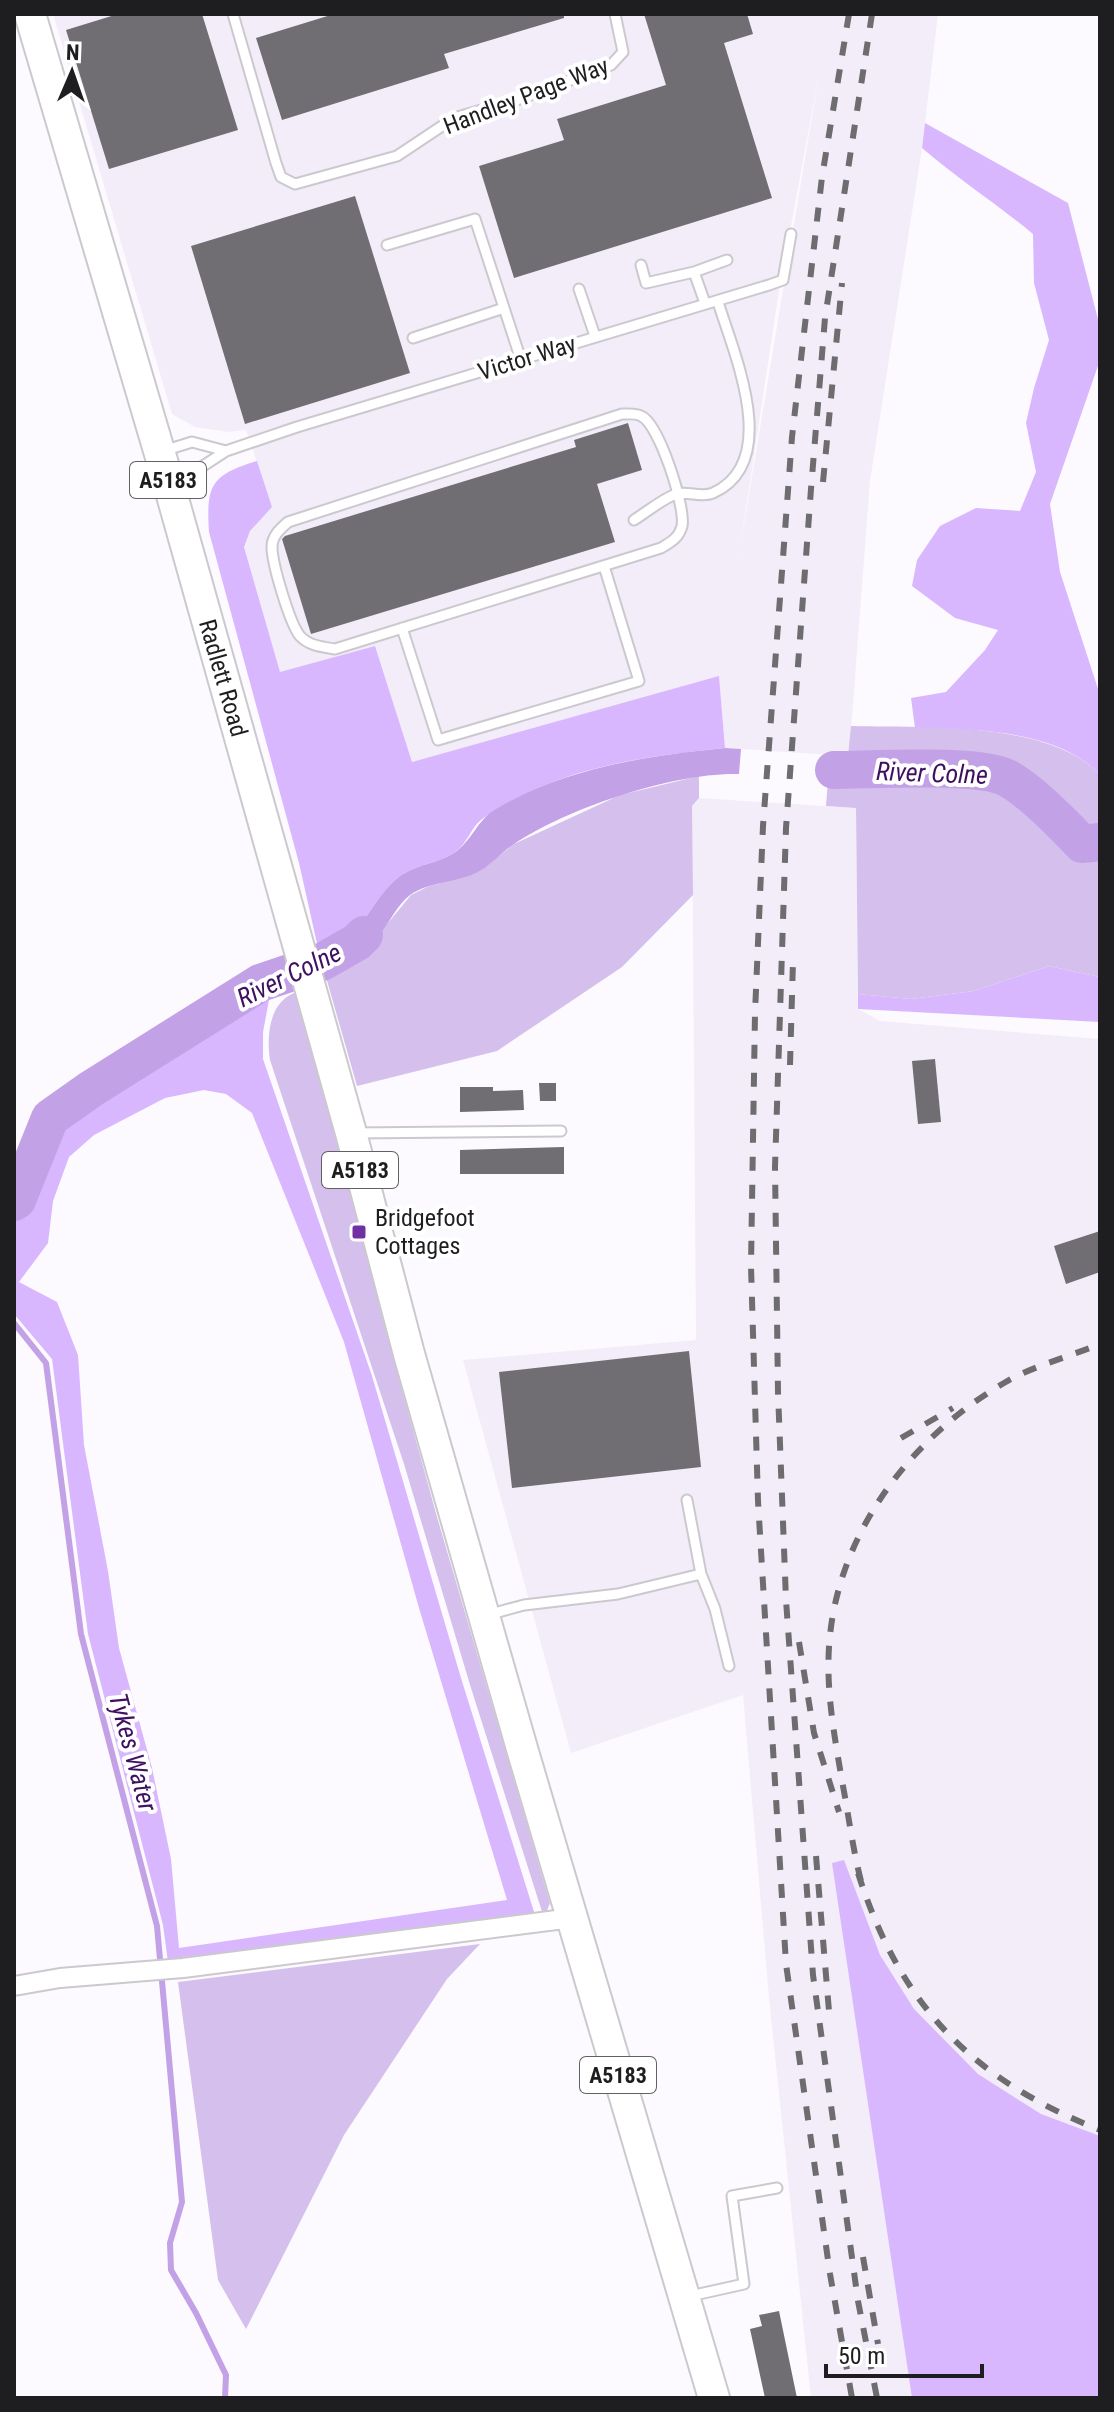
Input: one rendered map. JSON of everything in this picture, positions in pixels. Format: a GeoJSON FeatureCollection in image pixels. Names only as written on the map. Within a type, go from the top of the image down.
{"type":"FeatureCollection","features":[{"type":"Feature","properties":{"kind":"main road","name":"Radlett Road"},"geometry":{"type":"LineString","coordinates":[[30,14],[168,481],[484,1616]]}},
{"type":"Feature","properties":{"kind":"main road","name":"A5183"},"geometry":{"type":"LineString","coordinates":[[484,1616],[714,2398]]}},
{"type":"Feature","properties":{"kind":"street"},"geometry":{"type":"LineString","coordinates":[[14,1986],[572,1918]]}},
{"type":"Feature","properties":{"kind":"lane","name":"Handley Page Way"},"geometry":{"type":"LineString","coordinates":[[233,14],[281,177],[295,184],[397,156],[454,118],[520,99],[611,65],[623,52],[615,14]]}},
{"type":"Feature","properties":{"kind":"lane"},"geometry":{"type":"LineString","coordinates":[[387,245],[475,219],[521,360]]}},
{"type":"Feature","properties":{"kind":"lane","name":"Victor Way"},"geometry":{"type":"LineString","coordinates":[[168,481],[200,468],[226,451],[783,280],[791,234]]}},
{"type":"Feature","properties":{"kind":"lane"},"geometry":{"type":"LineString","coordinates":[[641,265],[646,283],[694,272],[727,260]]}},
{"type":"Feature","properties":{"kind":"lane"},"geometry":{"type":"LineString","coordinates":[[694,272],[705,303]]}},
{"type":"Feature","properties":{"kind":"lane"},"geometry":{"type":"LineString","coordinates":[[579,289],[595,336]]}},
{"type":"Feature","properties":{"kind":"lane"},"geometry":{"type":"LineString","coordinates":[[634,520],[677,494],[710,495],[728,484],[742,469],[748,453],[748,413],[718,302]]}},
{"type":"Feature","properties":{"kind":"lane"},"geometry":{"type":"LineString","coordinates":[[413,338],[504,308]]}},
{"type":"Feature","properties":{"kind":"lane"},"geometry":{"type":"LineString","coordinates":[[622,414],[640,415],[651,423],[677,494],[683,513],[681,528],[675,540],[661,548],[335,649],[313,645],[294,628],[273,559],[272,544],[279,530],[288,522],[622,414]]}},
{"type":"Feature","properties":{"kind":"lane","name":"Victor Way"},"geometry":{"type":"LineString","coordinates":[[159,452],[192,442],[226,451]]}},
{"type":"Feature","properties":{"kind":"lane"},"geometry":{"type":"LineString","coordinates":[[402,628],[438,740],[639,681],[604,566]]}},
{"type":"Feature","properties":{"kind":"lane"},"geometry":{"type":"LineString","coordinates":[[351,1133],[561,1131]]}},
{"type":"Feature","properties":{"kind":"lane"},"geometry":{"type":"LineString","coordinates":[[687,1500],[701,1574],[715,1609],[729,1666]]}},
{"type":"Feature","properties":{"kind":"lane"},"geometry":{"type":"LineString","coordinates":[[484,1616],[524,1605],[618,1594],[701,1574]]}},
{"type":"Feature","properties":{"kind":"lane"},"geometry":{"type":"LineString","coordinates":[[683,2298],[744,2284],[732,2196],[777,2188]]}},
{"type":"Feature","properties":{"kind":"shaded area"},"geometry":{"type":"Polygon","coordinates":[[[53,14],[938,14],[922,148],[870,481],[849,756],[725,748],[719,677],[412,762],[375,646],[280,673],[244,547],[250,531],[272,507],[246,430],[228,432],[195,427],[172,414],[53,14]],[[819,74],[779,291],[740,550],[819,74]]]}},
{"type":"Feature","properties":{"kind":"shaded area"},"geometry":{"type":"Polygon","coordinates":[[[925,123],[1068,203],[1100,327],[1100,360],[1050,504],[1060,572],[1100,695],[1100,775],[1061,748],[1038,740],[988,731],[915,728],[911,698],[946,692],[985,650],[998,630],[955,618],[912,586],[917,560],[940,526],[976,508],[1020,511],[1036,472],[1026,423],[1049,340],[1034,283],[1033,234],[922,148],[925,123]]]}},
{"type":"Feature","properties":{"kind":"shaded area"},"geometry":{"type":"Polygon","coordinates":[[[257,461],[272,507],[250,531],[244,547],[280,672],[375,646],[412,762],[719,676],[725,748],[613,764],[532,791],[481,820],[454,853],[403,874],[349,934],[318,948],[299,863],[209,532],[209,503],[215,484],[230,471],[257,461]]]}},
{"type":"Feature","properties":{"kind":"shaded area"},"geometry":{"type":"Polygon","coordinates":[[[851,726],[947,728],[1018,736],[1050,744],[1078,757],[1100,775],[1100,977],[1049,966],[974,991],[911,999],[858,994],[856,808],[826,806],[830,754],[848,756],[851,726]]]}},
{"type":"Feature","properties":{"kind":"shaded area"},"geometry":{"type":"Polygon","coordinates":[[[725,748],[741,749],[739,774],[684,779],[653,786],[563,818],[514,844],[480,871],[410,895],[368,946],[324,970],[318,948],[349,934],[403,874],[454,853],[496,809],[550,783],[606,766],[725,748]]]}},
{"type":"Feature","properties":{"kind":"shaded area"},"geometry":{"type":"Polygon","coordinates":[[[699,776],[699,798],[692,806],[693,895],[622,967],[497,1051],[357,1086],[324,970],[369,946],[411,895],[480,871],[514,844],[620,795],[699,776]]]}},
{"type":"Feature","properties":{"kind":"shaded area"},"geometry":{"type":"Polygon","coordinates":[[[699,798],[856,808],[858,1009],[880,1021],[1100,1039],[1100,2398],[811,2398],[769,1998],[743,1695],[571,1753],[463,1360],[696,1340],[692,806],[699,798]]]}},
{"type":"Feature","properties":{"kind":"shaded area"},"geometry":{"type":"Polygon","coordinates":[[[1049,966],[1100,977],[1100,1022],[858,1009],[858,994],[911,999],[974,991],[1049,966]]]}},
{"type":"Feature","properties":{"kind":"shaded area"},"geometry":{"type":"Polygon","coordinates":[[[266,989],[269,1000],[263,1032],[263,1059],[372,1376],[535,1915],[168,1962],[163,1925],[88,1634],[52,1359],[14,1314],[14,1208],[23,1204],[56,1118],[266,989]],[[204,1090],[165,1098],[94,1135],[69,1157],[53,1201],[48,1243],[19,1282],[57,1302],[78,1355],[84,1445],[119,1648],[152,1768],[171,1859],[179,1948],[507,1900],[419,1608],[344,1342],[252,1113],[226,1094],[204,1090]]]}},
{"type":"Feature","properties":{"kind":"shaded area"},"geometry":{"type":"Polygon","coordinates":[[[297,992],[334,1120],[382,1317],[437,1517],[550,1903],[544,1918],[404,1464],[270,1060],[272,1019],[281,1002],[297,992]]]}},
{"type":"Feature","properties":{"kind":"shaded area"},"geometry":{"type":"Polygon","coordinates":[[[844,1860],[880,1955],[914,2009],[978,2074],[1041,2114],[1100,2136],[1100,2398],[912,2398],[832,1863],[844,1860]]]}},
{"type":"Feature","properties":{"kind":"shaded area"},"geometry":{"type":"Polygon","coordinates":[[[480,1944],[447,1979],[344,2135],[246,2329],[218,2280],[178,1982],[480,1944]]]}},
{"type":"Feature","properties":{"kind":"building"},"geometry":{"type":"Polygon","coordinates":[[[118,14],[202,14],[238,130],[109,169],[66,30],[118,14]]]}},
{"type":"Feature","properties":{"kind":"building"},"geometry":{"type":"Polygon","coordinates":[[[334,14],[564,14],[564,18],[444,54],[449,68],[282,120],[256,38],[334,14]]]}},
{"type":"Feature","properties":{"kind":"building"},"geometry":{"type":"Polygon","coordinates":[[[644,14],[747,14],[753,34],[724,43],[772,198],[514,278],[479,166],[564,140],[557,119],[666,85],[644,14]]]}},
{"type":"Feature","properties":{"kind":"building"},"geometry":{"type":"Polygon","coordinates":[[[355,196],[410,373],[245,424],[191,246],[355,196]]]}},
{"type":"Feature","properties":{"kind":"building"},"geometry":{"type":"Polygon","coordinates":[[[628,423],[642,470],[597,484],[615,542],[311,634],[282,539],[285,536],[576,447],[574,440],[628,423]]]}},
{"type":"Feature","properties":{"kind":"building"},"geometry":{"type":"Polygon","coordinates":[[[935,1059],[941,1122],[918,1124],[912,1061],[935,1059]]]}},
{"type":"Feature","properties":{"kind":"building"},"geometry":{"type":"Polygon","coordinates":[[[539,1083],[556,1083],[556,1101],[540,1101],[539,1083]]]}},
{"type":"Feature","properties":{"kind":"building"},"geometry":{"type":"Polygon","coordinates":[[[460,1087],[493,1087],[493,1091],[523,1090],[524,1110],[460,1112],[460,1087]]]}},
{"type":"Feature","properties":{"kind":"building"},"geometry":{"type":"Polygon","coordinates":[[[564,1147],[564,1174],[460,1174],[460,1150],[564,1147]]]}},
{"type":"Feature","properties":{"kind":"building"},"geometry":{"type":"Polygon","coordinates":[[[1100,1231],[1100,1272],[1066,1284],[1054,1246],[1100,1231]]]}},
{"type":"Feature","properties":{"kind":"building"},"geometry":{"type":"Polygon","coordinates":[[[689,1351],[701,1467],[512,1488],[499,1372],[689,1351]]]}},
{"type":"Feature","properties":{"kind":"building"},"geometry":{"type":"Polygon","coordinates":[[[779,2311],[797,2398],[765,2398],[750,2329],[762,2326],[759,2315],[779,2311]]]}},
{"type":"Feature","properties":{"kind":"waterway","name":"River Colne"},"geometry":{"type":"LineString","coordinates":[[834,770],[950,769],[993,773],[1026,791],[1082,844],[1100,842]]}},
{"type":"Feature","properties":{"kind":"waterway","name":"River Colne"},"geometry":{"type":"LineString","coordinates":[[14,1202],[50,1118],[260,983],[322,962],[364,935]]}},
{"type":"Feature","properties":{"kind":"waterway","name":"Tykes Water"},"geometry":{"type":"LineString","coordinates":[[14,1323],[46,1363],[81,1634],[157,1926],[182,2202],[170,2243],[171,2270],[226,2375],[225,2398]]}},
{"type":"Feature","properties":{"kind":"railway"},"geometry":{"type":"LineString","coordinates":[[849,14],[822,177],[792,437],[763,826],[755,1013],[751,1266],[758,1501],[786,1964],[830,2274],[852,2398]]}},
{"type":"Feature","properties":{"kind":"railway"},"geometry":{"type":"LineString","coordinates":[[872,14],[825,318],[786,828],[775,1167],[778,1392],[786,1600],[813,1975],[858,2301],[877,2398]]}},
{"type":"Feature","properties":{"kind":"railway"},"geometry":{"type":"LineString","coordinates":[[823,482],[842,283]]}},
{"type":"Feature","properties":{"kind":"railway"},"geometry":{"type":"LineString","coordinates":[[790,1065],[793,961]]}},
{"type":"Feature","properties":{"kind":"railway"},"geometry":{"type":"LineString","coordinates":[[861,1881],[834,1734],[828,1664],[835,1606],[846,1566],[884,1494],[909,1461],[938,1432],[1014,1377],[1100,1344]]}},
{"type":"Feature","properties":{"kind":"railway"},"geometry":{"type":"LineString","coordinates":[[901,1438],[953,1408]]}},
{"type":"Feature","properties":{"kind":"railway"},"geometry":{"type":"LineString","coordinates":[[799,1642],[814,1733],[839,1812]]}},
{"type":"Feature","properties":{"kind":"railway"},"geometry":{"type":"LineString","coordinates":[[816,1856],[830,2023]]}},
{"type":"Feature","properties":{"kind":"railway"},"geometry":{"type":"LineString","coordinates":[[858,1873],[895,1962],[946,2032],[978,2061],[1014,2087],[1054,2110],[1100,2130]]}},
{"type":"Feature","properties":{"kind":"railway"},"geometry":{"type":"LineString","coordinates":[[863,2257],[878,2344]]}},
{"type":"Feature","properties":{"kind":"place","name":"Bridgefoot Cottages"},"geometry":{"type":"Point","coordinates":[359,1232]}}]}
